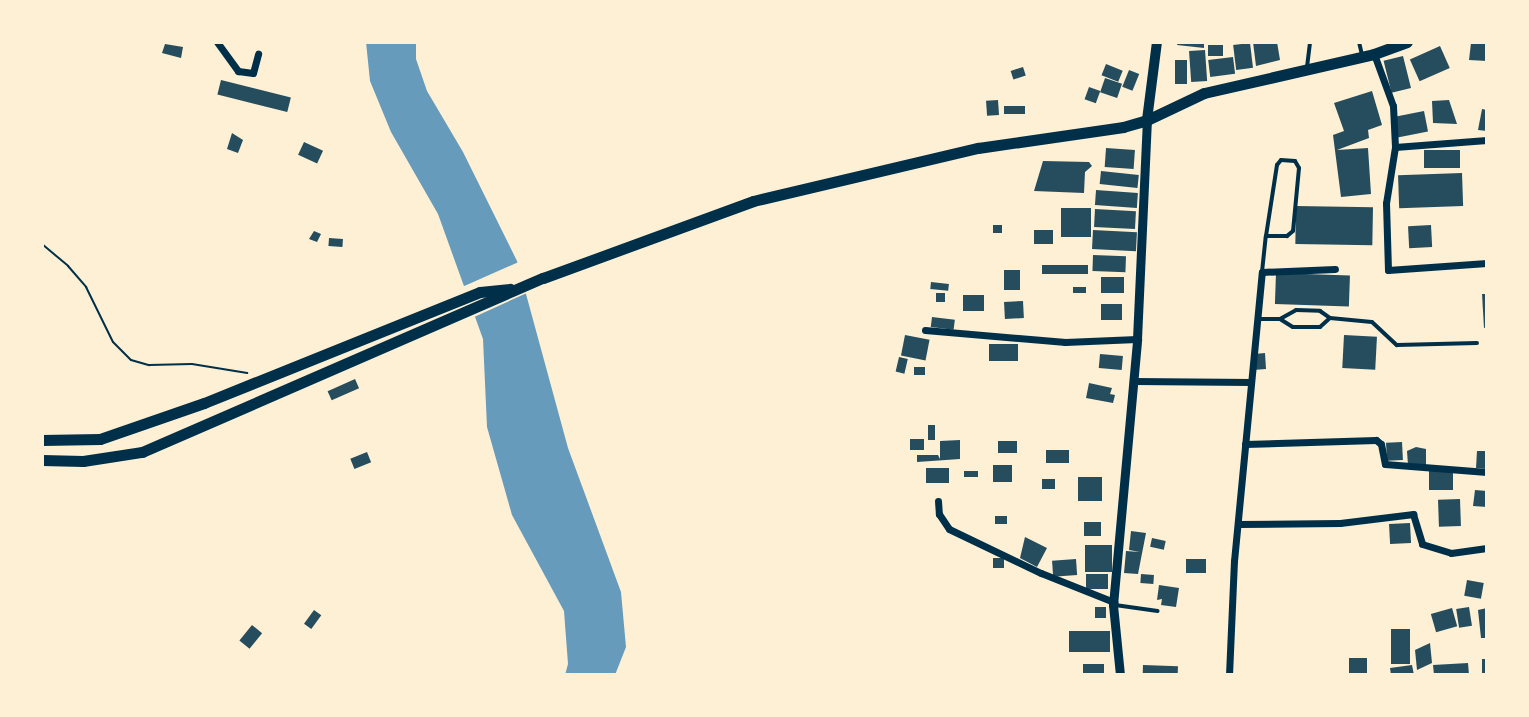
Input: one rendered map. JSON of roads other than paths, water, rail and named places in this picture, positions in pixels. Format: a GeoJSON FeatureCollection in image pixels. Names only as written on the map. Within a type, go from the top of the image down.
{"type":"FeatureCollection","features":[{"type":"Feature","properties":{"kind":"main road"},"geometry":{"type":"LineString","coordinates":[[1148,114],[1157,42]]}},
{"type":"Feature","properties":{"kind":"main road"},"geometry":{"type":"LineString","coordinates":[[42,460],[83,461],[142,452],[543,278],[753,201],[978,148],[1148,114],[1204,93],[1368,56],[1407,42]]}},
{"type":"Feature","properties":{"kind":"main road"},"geometry":{"type":"LineString","coordinates":[[42,440],[100,439],[204,403],[480,292],[519,289]]}},
{"type":"Feature","properties":{"kind":"street"},"geometry":{"type":"LineString","coordinates":[[217,42],[238,71],[253,73],[258,54]]}},
{"type":"Feature","properties":{"kind":"street"},"geometry":{"type":"LineString","coordinates":[[1368,56],[1393,106],[1395,147],[1386,203],[1388,270],[1487,263]]}},
{"type":"Feature","properties":{"kind":"street"},"geometry":{"type":"LineString","coordinates":[[1120,675],[1113,603],[1134,381],[1148,114]]}},
{"type":"Feature","properties":{"kind":"street"},"geometry":{"type":"LineString","coordinates":[[1395,147],[1487,140]]}},
{"type":"Feature","properties":{"kind":"street"},"geometry":{"type":"LineString","coordinates":[[1229,675],[1238,524],[1262,272],[1335,269]]}},
{"type":"Feature","properties":{"kind":"street"},"geometry":{"type":"LineString","coordinates":[[925,330],[1065,342],[1137,339]]}},
{"type":"Feature","properties":{"kind":"street"},"geometry":{"type":"LineString","coordinates":[[1134,381],[1251,382]]}},
{"type":"Feature","properties":{"kind":"street"},"geometry":{"type":"LineString","coordinates":[[1245,444],[1376,440],[1381,444],[1385,464],[1487,472]]}},
{"type":"Feature","properties":{"kind":"street"},"geometry":{"type":"LineString","coordinates":[[938,501],[939,514],[949,529],[1113,603]]}},
{"type":"Feature","properties":{"kind":"street"},"geometry":{"type":"LineString","coordinates":[[1238,524],[1340,523],[1413,514],[1422,544],[1451,553],[1487,548]]}},
{"type":"Feature","properties":{"kind":"lane"},"geometry":{"type":"LineString","coordinates":[[1307,69],[1310,42]]}},
{"type":"Feature","properties":{"kind":"lane"},"geometry":{"type":"LineString","coordinates":[[1359,42],[1368,56]]}},
{"type":"Feature","properties":{"kind":"lane"},"geometry":{"type":"LineString","coordinates":[[1262,272],[1266,236],[1277,165],[1281,160],[1295,161],[1299,168],[1293,231],[1287,236],[1266,236]]}},
{"type":"Feature","properties":{"kind":"lane"},"geometry":{"type":"LineString","coordinates":[[1257,319],[1280,319],[1296,310],[1320,311],[1330,318],[1372,322],[1397,345],[1477,343]]}},
{"type":"Feature","properties":{"kind":"lane"},"geometry":{"type":"LineString","coordinates":[[1280,319],[1293,327],[1320,327],[1330,318]]}},
{"type":"Feature","properties":{"kind":"lane"},"geometry":{"type":"LineString","coordinates":[[1113,603],[1158,611]]}},
{"type":"Feature","properties":{"kind":"water"},"geometry":{"type":"Polygon","coordinates":[[[366,42],[416,42],[416,59],[427,91],[463,152],[517,261],[568,448],[621,592],[626,647],[615,675],[565,675],[568,664],[564,611],[512,515],[487,427],[483,339],[438,214],[391,132],[370,81],[366,42]]]}}]}
